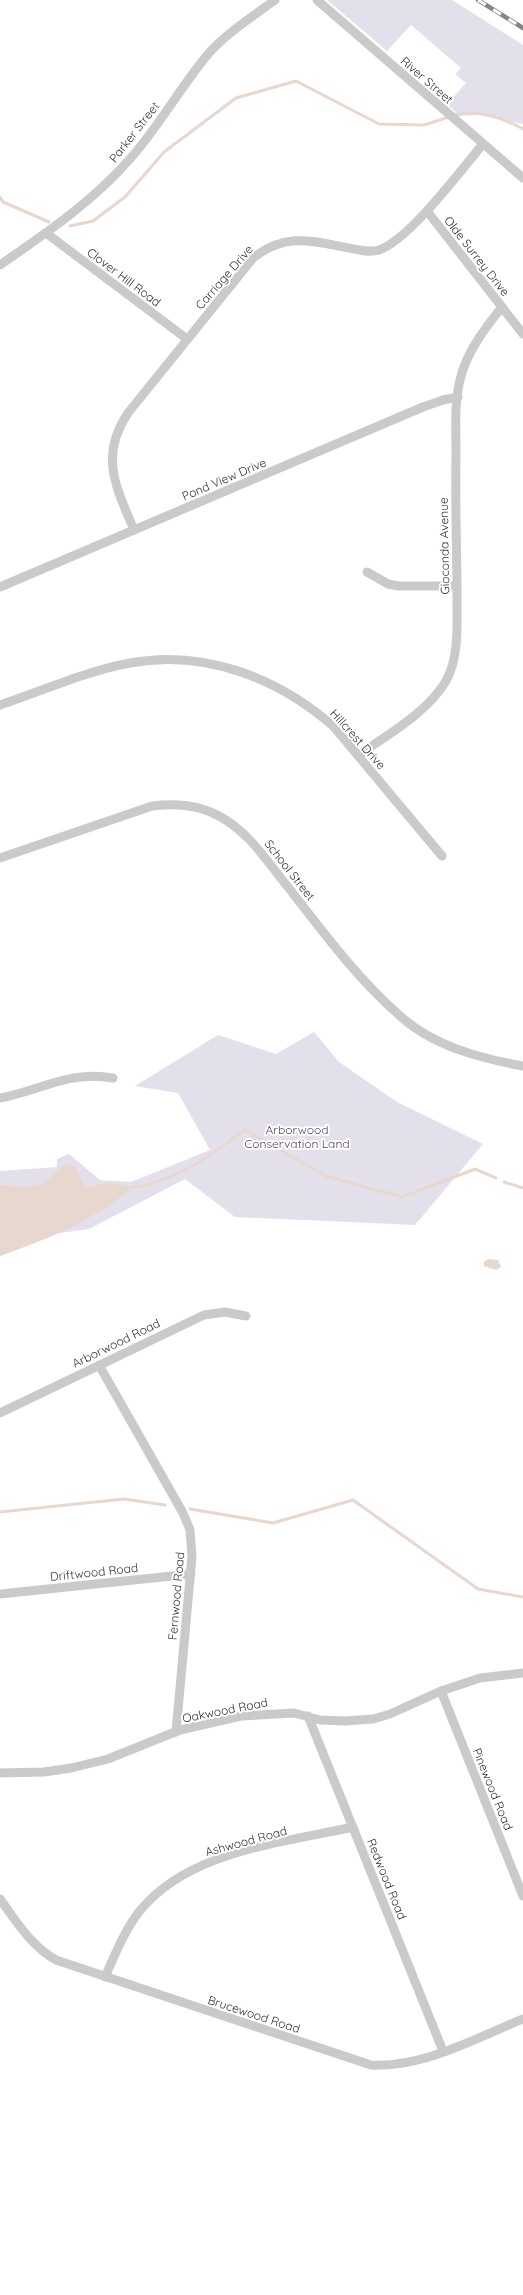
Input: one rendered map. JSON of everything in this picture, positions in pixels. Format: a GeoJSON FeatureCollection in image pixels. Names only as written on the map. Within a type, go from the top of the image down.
{"type":"FeatureCollection","features":[{"type":"Feature","properties":{"kind":"street","name":"Parker Street"},"geometry":{"type":"LineString","coordinates":[[0,264],[46,233],[95,195],[131,159],[185,84],[216,46],[275,0]]}},
{"type":"Feature","properties":{"kind":"street","name":"River Street"},"geometry":{"type":"LineString","coordinates":[[317,0],[523,178]]}},
{"type":"Feature","properties":{"kind":"street","name":"Carriage Drive"},"geometry":{"type":"LineString","coordinates":[[134,530],[113,474],[112,457],[114,440],[128,413],[254,258],[270,246],[287,240],[301,240],[366,251],[378,250],[394,240],[427,211],[484,144]]}},
{"type":"Feature","properties":{"kind":"street","name":"Olde Surrey Drive"},"geometry":{"type":"LineString","coordinates":[[427,211],[523,334]]}},
{"type":"Feature","properties":{"kind":"street","name":"Clover Hill Road"},"geometry":{"type":"LineString","coordinates":[[46,233],[187,339]]}},
{"type":"Feature","properties":{"kind":"street","name":"Gioconda Avenue"},"geometry":{"type":"LineString","coordinates":[[359,755],[418,712],[432,699],[447,679],[453,662],[457,586],[456,434],[460,380],[466,362],[483,331],[502,307]]}},
{"type":"Feature","properties":{"kind":"street","name":"Pond View Drive"},"geometry":{"type":"LineString","coordinates":[[0,587],[423,407],[443,400],[458,397]]}},
{"type":"Feature","properties":{"kind":"street"},"geometry":{"type":"LineString","coordinates":[[367,572],[388,584],[398,586],[457,586]]}},
{"type":"Feature","properties":{"kind":"street","name":"Hillcrest Drive"},"geometry":{"type":"LineString","coordinates":[[0,705],[130,663],[160,660],[202,662],[253,676],[286,692],[319,714],[359,755],[442,856]]}},
{"type":"Feature","properties":{"kind":"street","name":"School Street"},"geometry":{"type":"LineString","coordinates":[[0,858],[152,806],[177,804],[205,810],[225,820],[251,839],[357,971],[399,1015],[417,1029],[450,1047],[492,1060],[523,1066]]}},
{"type":"Feature","properties":{"kind":"street"},"geometry":{"type":"LineString","coordinates":[[0,1098],[21,1094],[73,1076],[94,1074],[113,1078]]}},
{"type":"Feature","properties":{"kind":"street","name":"Arborwood Road"},"geometry":{"type":"LineString","coordinates":[[0,1413],[204,1315],[225,1312],[246,1316]]}},
{"type":"Feature","properties":{"kind":"street","name":"Fernwood Road"},"geometry":{"type":"LineString","coordinates":[[99,1365],[187,1521],[192,1547],[191,1574],[176,1732]]}},
{"type":"Feature","properties":{"kind":"street","name":"Driftwood Road"},"geometry":{"type":"LineString","coordinates":[[0,1594],[191,1574]]}},
{"type":"Feature","properties":{"kind":"street","name":"Oakwood Road"},"geometry":{"type":"LineString","coordinates":[[0,1773],[44,1772],[70,1768],[108,1759],[176,1732],[203,1724],[273,1713],[294,1713],[320,1720],[346,1721],[373,1719],[390,1714],[440,1691],[480,1678],[523,1673]]}},
{"type":"Feature","properties":{"kind":"street","name":"Pinewood Road"},"geometry":{"type":"LineString","coordinates":[[440,1691],[523,1896]]}},
{"type":"Feature","properties":{"kind":"street","name":"Redwood Road"},"geometry":{"type":"LineString","coordinates":[[308,1716],[443,2051]]}},
{"type":"Feature","properties":{"kind":"street","name":"Ashwood Road"},"geometry":{"type":"LineString","coordinates":[[105,1977],[123,1938],[138,1913],[156,1894],[186,1872],[234,1854],[353,1827]]}},
{"type":"Feature","properties":{"kind":"street","name":"Brucewood Road"},"geometry":{"type":"LineString","coordinates":[[0,1899],[27,1935],[48,1955],[64,1963],[371,2065],[404,2064],[443,2051],[523,2019]]}},
{"type":"Feature","properties":{"kind":"green space"},"geometry":{"type":"Polygon","coordinates":[[[327,0],[452,0],[523,45],[523,124],[480,115],[460,116],[447,104],[466,83],[455,74],[461,68],[411,25],[387,51],[327,0]]]}},
{"type":"Feature","properties":{"kind":"green space","name":"Arborwood Conservation Land"},"geometry":{"type":"Polygon","coordinates":[[[314,1032],[339,1062],[397,1102],[483,1144],[415,1225],[235,1217],[185,1179],[89,1229],[0,1241],[0,1171],[57,1167],[57,1159],[69,1154],[100,1180],[131,1182],[210,1150],[178,1093],[135,1086],[218,1035],[276,1054],[314,1032]]]}},
{"type":"Feature","properties":{"kind":"shaded area"},"geometry":{"type":"Polygon","coordinates":[[[70,1164],[74,1165],[85,1186],[92,1187],[112,1183],[122,1185],[130,1190],[100,1211],[68,1229],[0,1256],[0,1185],[25,1187],[38,1186],[48,1180],[60,1168],[70,1164]]]}},
{"type":"Feature","properties":{"kind":"shaded area"},"geometry":{"type":"Polygon","coordinates":[[[488,1259],[498,1260],[501,1267],[496,1270],[484,1266],[484,1262],[488,1259]]]}},
{"type":"Feature","properties":{"kind":"waterway"},"geometry":{"type":"LineString","coordinates":[[70,226],[93,221],[125,197],[164,152],[236,98],[296,81],[379,124],[424,125],[449,117]]}},
{"type":"Feature","properties":{"kind":"waterway"},"geometry":{"type":"LineString","coordinates":[[455,115],[463,113],[481,114],[507,121],[523,129]]}},
{"type":"Feature","properties":{"kind":"waterway"},"geometry":{"type":"LineString","coordinates":[[0,197],[3,202],[49,222]]}},
{"type":"Feature","properties":{"kind":"waterway"},"geometry":{"type":"LineString","coordinates":[[125,1188],[143,1186],[189,1168],[203,1160],[245,1130],[326,1176],[402,1197],[475,1169],[496,1178]]}},
{"type":"Feature","properties":{"kind":"waterway"},"geometry":{"type":"LineString","coordinates":[[504,1182],[523,1188]]}},
{"type":"Feature","properties":{"kind":"waterway"},"geometry":{"type":"LineString","coordinates":[[0,1512],[124,1499],[165,1505]]}},
{"type":"Feature","properties":{"kind":"waterway"},"geometry":{"type":"LineString","coordinates":[[190,1509],[273,1523],[353,1500],[478,1589],[523,1597]]}},
{"type":"Feature","properties":{"kind":"railway"},"geometry":{"type":"LineString","coordinates":[[478,0],[523,28]]}}]}
